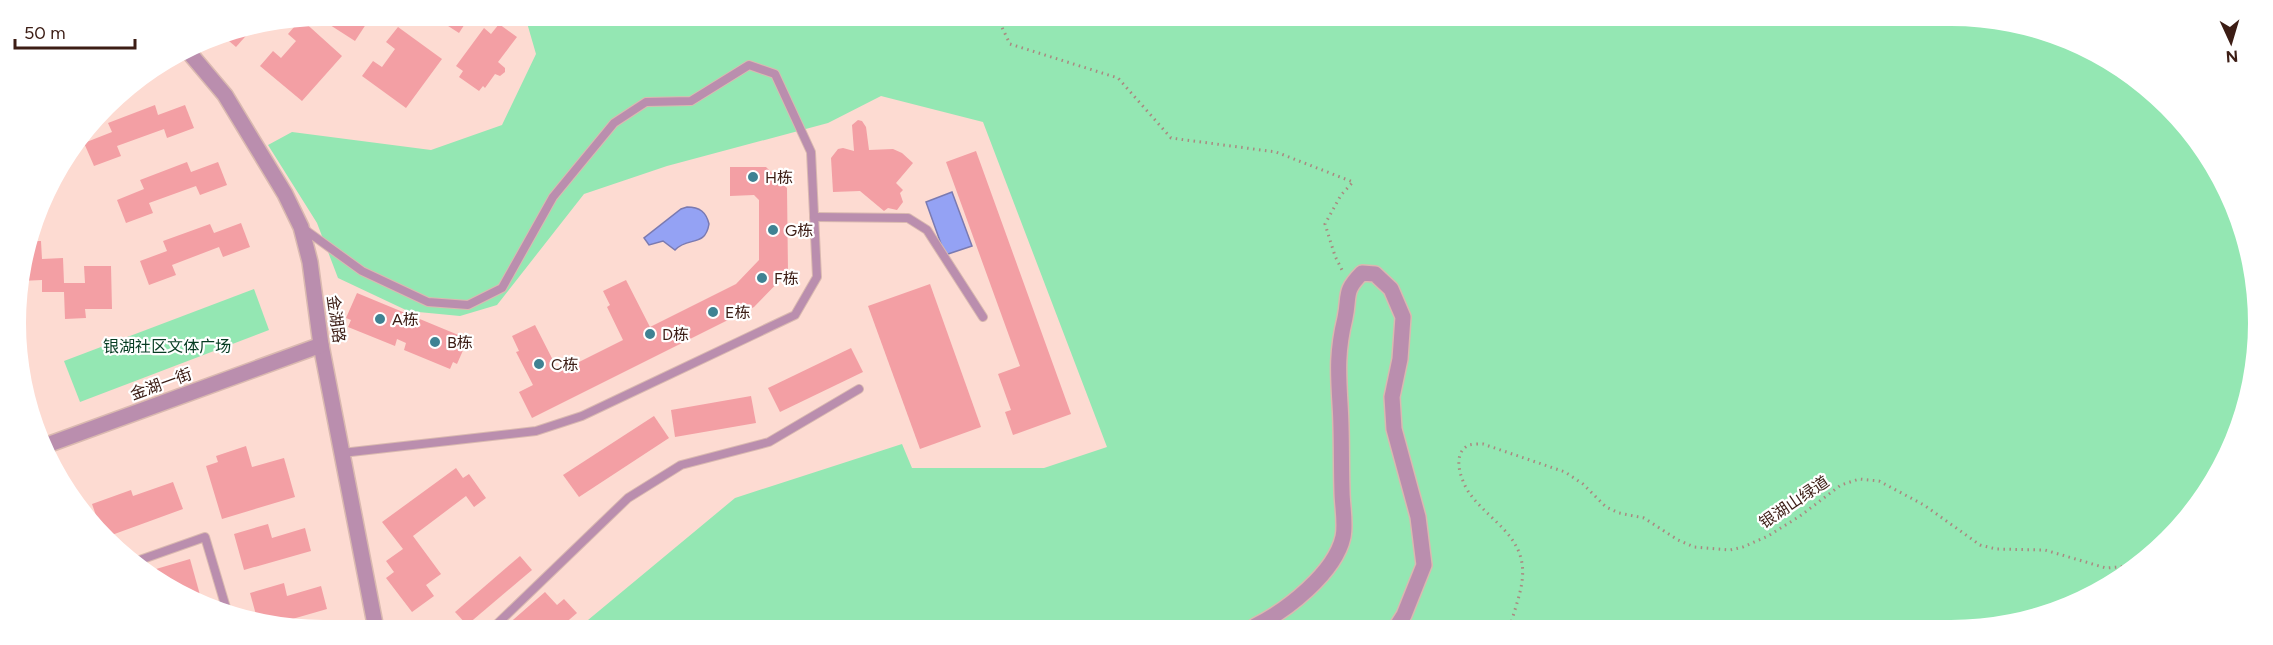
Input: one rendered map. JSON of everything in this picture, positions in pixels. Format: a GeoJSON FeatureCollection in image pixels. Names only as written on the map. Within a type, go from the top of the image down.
{"type":"FeatureCollection","features":[{"type":"Feature","properties":{"kind":"street","name":"金湖路"},"geometry":{"type":"LineString","coordinates":[[192,56],[215,81],[234,108],[285,194],[301,227],[310,262],[321,345],[374,620]]}},
{"type":"Feature","properties":{"kind":"street"},"geometry":{"type":"LineString","coordinates":[[1267,620],[1309,588],[1333,561],[1343,537],[1339,342],[1350,285],[1362,273],[1375,274],[1391,289],[1402,317],[1400,359],[1392,397],[1394,429],[1418,517],[1424,566],[1401,620]]}},
{"type":"Feature","properties":{"kind":"street","name":"金湖一街"},"geometry":{"type":"LineString","coordinates":[[51,443],[321,345]]}},
{"type":"Feature","properties":{"kind":"lane"},"geometry":{"type":"LineString","coordinates":[[301,227],[362,271],[418,298],[428,302],[468,305],[502,288],[553,197],[614,123],[646,102],[692,101],[749,65],[775,74],[811,152],[817,277],[795,315],[582,416],[536,430],[342,453]]}},
{"type":"Feature","properties":{"kind":"lane"},"geometry":{"type":"LineString","coordinates":[[814,218],[908,218],[927,230],[983,317]]}},
{"type":"Feature","properties":{"kind":"lane"},"geometry":{"type":"LineString","coordinates":[[501,620],[628,498],[681,465],[769,442],[859,389]]}},
{"type":"Feature","properties":{"kind":"lane"},"geometry":{"type":"LineString","coordinates":[[143,559],[205,537],[225,603]]}},
{"type":"Feature","properties":{"kind":"path"},"geometry":{"type":"LineString","coordinates":[[1001,26],[1010,44],[1118,78],[1171,138],[1276,152],[1353,182],[1341,195],[1325,224],[1335,256],[1350,285]]}},
{"type":"Feature","properties":{"kind":"path","name":"银湖山绿道"},"geometry":{"type":"LineString","coordinates":[[1512,620],[1522,582],[1520,553],[1504,531],[1469,494],[1463,481],[1459,460],[1461,453],[1469,445],[1483,444],[1565,472],[1583,484],[1606,507],[1619,513],[1644,518],[1678,540],[1694,547],[1730,550],[1743,547],[1768,536],[1800,516],[1841,485],[1859,479],[1879,481],[1908,496],[1943,517],[1980,545],[1996,549],[2045,550],[2106,568],[2119,567]]}},
{"type":"Feature","properties":{"kind":"green space"},"geometry":{"type":"Polygon","coordinates":[[[528,26],[1970,26],[2008,31],[2064,48],[2116,76],[2161,112],[2197,157],[2225,209],[2242,265],[2248,322],[2242,380],[2232,418],[2208,471],[2161,533],[2116,569],[2082,589],[2046,604],[1989,617],[1950,620],[588,620],[735,498],[902,444],[912,468],[1044,468],[1107,447],[983,122],[881,96],[828,123],[667,166],[584,194],[497,305],[460,316],[408,311],[338,278],[317,223],[268,145],[292,132],[431,150],[502,125],[536,54],[528,26]]]}},
{"type":"Feature","properties":{"kind":"green space","name":"银湖社区文体广场"},"geometry":{"type":"Polygon","coordinates":[[[254,289],[269,330],[80,402],[64,361],[254,289]]]}},
{"type":"Feature","properties":{"kind":"water"},"geometry":{"type":"Polygon","coordinates":[[[952,192],[972,246],[945,255],[926,202],[952,192]]]}},
{"type":"Feature","properties":{"kind":"water"},"geometry":{"type":"Polygon","coordinates":[[[687,207],[699,209],[706,216],[709,224],[704,236],[685,243],[675,250],[663,241],[649,245],[644,238],[681,209],[687,207]]]}},
{"type":"Feature","properties":{"kind":"building"},"geometry":{"type":"Polygon","coordinates":[[[309,26],[342,56],[302,101],[260,66],[273,51],[281,58],[296,41],[288,34],[294,27],[309,26]]]}},
{"type":"Feature","properties":{"kind":"building"},"geometry":{"type":"Polygon","coordinates":[[[332,26],[365,26],[355,41],[332,26]]]}},
{"type":"Feature","properties":{"kind":"building"},"geometry":{"type":"Polygon","coordinates":[[[448,26],[464,26],[459,33],[448,26]]]}},
{"type":"Feature","properties":{"kind":"building"},"geometry":{"type":"Polygon","coordinates":[[[497,26],[502,26],[517,37],[498,62],[505,68],[505,72],[500,76],[495,74],[485,88],[483,86],[479,91],[459,77],[463,71],[456,66],[484,28],[491,34],[497,26]]]}},
{"type":"Feature","properties":{"kind":"building"},"geometry":{"type":"Polygon","coordinates":[[[398,27],[442,59],[406,108],[362,76],[373,61],[382,67],[395,49],[386,42],[398,27]]]}},
{"type":"Feature","properties":{"kind":"building"},"geometry":{"type":"Polygon","coordinates":[[[246,36],[236,47],[229,41],[246,36]]]}},
{"type":"Feature","properties":{"kind":"building"},"geometry":{"type":"Polygon","coordinates":[[[155,105],[158,115],[185,105],[194,128],[167,138],[164,129],[117,146],[121,156],[94,166],[85,145],[87,142],[112,132],[108,123],[155,105]]]}},
{"type":"Feature","properties":{"kind":"building"},"geometry":{"type":"Polygon","coordinates":[[[858,120],[862,121],[866,127],[869,150],[893,149],[902,153],[913,163],[896,183],[903,190],[900,193],[903,202],[897,210],[888,208],[884,211],[860,191],[833,192],[831,158],[838,149],[854,151],[852,125],[858,120]]]}},
{"type":"Feature","properties":{"kind":"building"},"geometry":{"type":"Polygon","coordinates":[[[976,151],[1071,414],[1013,435],[1005,412],[1011,410],[998,374],[1020,366],[946,162],[976,151]]]}},
{"type":"Feature","properties":{"kind":"building"},"geometry":{"type":"Polygon","coordinates":[[[187,162],[191,172],[218,162],[227,185],[200,195],[196,186],[149,203],[153,213],[126,223],[117,200],[144,189],[140,180],[187,162]]]}},
{"type":"Feature","properties":{"kind":"building"},"geometry":{"type":"Polygon","coordinates":[[[730,167],[766,167],[787,188],[788,272],[754,307],[532,418],[519,392],[533,385],[516,352],[519,351],[512,336],[535,325],[559,372],[623,340],[607,307],[610,305],[603,291],[626,280],[650,327],[736,284],[759,260],[759,200],[754,195],[730,196],[730,167]]]}},
{"type":"Feature","properties":{"kind":"building"},"geometry":{"type":"Polygon","coordinates":[[[241,223],[250,247],[223,257],[219,247],[172,265],[176,275],[149,285],[140,261],[167,251],[163,241],[210,224],[214,233],[241,223]]]}},
{"type":"Feature","properties":{"kind":"building"},"geometry":{"type":"Polygon","coordinates":[[[37,241],[41,241],[42,259],[63,258],[64,283],[85,283],[84,266],[111,266],[112,309],[85,309],[86,318],[65,319],[64,292],[42,292],[42,280],[29,281],[37,241]]]}},
{"type":"Feature","properties":{"kind":"building"},"geometry":{"type":"Polygon","coordinates":[[[930,284],[981,427],[920,449],[868,306],[930,284]]]}},
{"type":"Feature","properties":{"kind":"building"},"geometry":{"type":"Polygon","coordinates":[[[357,293],[468,339],[457,364],[453,362],[450,369],[404,350],[406,343],[397,339],[395,346],[348,327],[351,320],[346,318],[357,293]]]}},
{"type":"Feature","properties":{"kind":"building"},"geometry":{"type":"Polygon","coordinates":[[[851,348],[863,372],[780,412],[768,388],[851,348]]]}},
{"type":"Feature","properties":{"kind":"building"},"geometry":{"type":"Polygon","coordinates":[[[751,396],[756,423],[675,437],[671,410],[751,396]]]}},
{"type":"Feature","properties":{"kind":"building"},"geometry":{"type":"Polygon","coordinates":[[[654,416],[669,438],[579,497],[563,475],[654,416]]]}},
{"type":"Feature","properties":{"kind":"building"},"geometry":{"type":"Polygon","coordinates":[[[246,446],[252,467],[284,458],[295,497],[222,519],[206,466],[218,462],[216,456],[246,446]]]}},
{"type":"Feature","properties":{"kind":"building"},"geometry":{"type":"Polygon","coordinates":[[[456,468],[463,478],[469,474],[486,498],[474,507],[466,496],[413,536],[441,574],[426,585],[434,596],[412,612],[386,578],[394,572],[386,561],[403,549],[382,522],[456,468]]]}},
{"type":"Feature","properties":{"kind":"building"},"geometry":{"type":"Polygon","coordinates":[[[173,482],[183,509],[114,534],[95,513],[92,504],[131,490],[133,496],[173,482]]]}},
{"type":"Feature","properties":{"kind":"building"},"geometry":{"type":"Polygon","coordinates":[[[268,524],[272,538],[305,528],[311,551],[244,570],[234,534],[268,524]]]}},
{"type":"Feature","properties":{"kind":"building"},"geometry":{"type":"Polygon","coordinates":[[[520,556],[532,570],[473,620],[462,620],[455,612],[520,556]]]}},
{"type":"Feature","properties":{"kind":"building"},"geometry":{"type":"Polygon","coordinates":[[[190,559],[199,593],[174,580],[157,569],[190,559]]]}},
{"type":"Feature","properties":{"kind":"building"},"geometry":{"type":"Polygon","coordinates":[[[284,583],[287,596],[321,586],[327,609],[295,618],[265,614],[255,611],[250,593],[284,583]]]}},
{"type":"Feature","properties":{"kind":"building"},"geometry":{"type":"Polygon","coordinates":[[[545,592],[557,605],[564,599],[577,613],[569,620],[513,620],[545,592]]]}},
{"type":"Feature","properties":{"kind":"place","name":"H栋"},"geometry":{"type":"Point","coordinates":[753,177]}},
{"type":"Feature","properties":{"kind":"place","name":"G栋"},"geometry":{"type":"Point","coordinates":[773,230]}},
{"type":"Feature","properties":{"kind":"place","name":"F栋"},"geometry":{"type":"Point","coordinates":[762,278]}},
{"type":"Feature","properties":{"kind":"place","name":"E栋"},"geometry":{"type":"Point","coordinates":[713,312]}},
{"type":"Feature","properties":{"kind":"place","name":"A栋"},"geometry":{"type":"Point","coordinates":[380,319]}},
{"type":"Feature","properties":{"kind":"place","name":"D栋"},"geometry":{"type":"Point","coordinates":[650,334]}},
{"type":"Feature","properties":{"kind":"place","name":"B栋"},"geometry":{"type":"Point","coordinates":[435,342]}},
{"type":"Feature","properties":{"kind":"place","name":"C栋"},"geometry":{"type":"Point","coordinates":[539,364]}}]}
